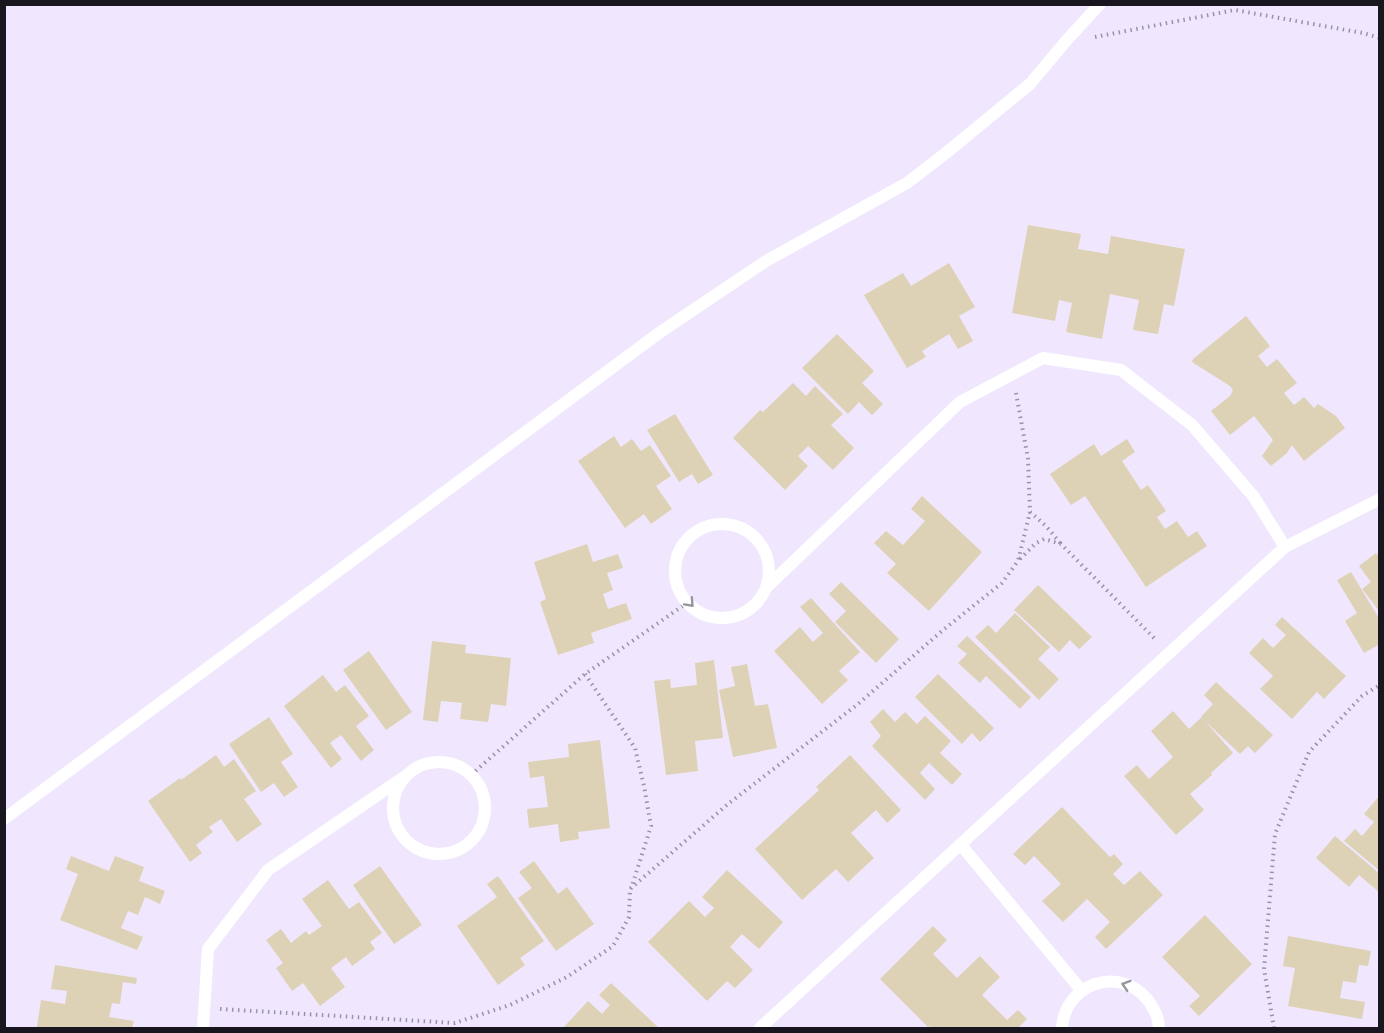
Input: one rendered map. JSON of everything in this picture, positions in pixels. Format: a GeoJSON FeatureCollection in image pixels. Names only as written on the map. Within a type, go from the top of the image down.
{"type":"FeatureCollection","features":[{"type":"Feature","properties":{"kind":"lane"},"geometry":{"type":"LineString","coordinates":[[4,819],[659,333],[766,261],[907,183],[1030,84],[1065,41],[1100,4]]}},
{"type":"Feature","properties":{"kind":"lane"},"geometry":{"type":"LineString","coordinates":[[766,588],[769,568],[766,552],[757,539],[744,528],[728,524],[712,525],[697,531],[684,542],[677,557],[675,573],[678,589],[687,603],[697,611],[712,617],[728,618],[744,613],[757,603],[766,588],[960,402],[1043,358],[1121,370],[1192,425],[1254,497],[1285,547]]}},
{"type":"Feature","properties":{"kind":"lane"},"geometry":{"type":"LineString","coordinates":[[760,1029],[1285,547],[1380,499]]}},
{"type":"Feature","properties":{"kind":"lane"},"geometry":{"type":"LineString","coordinates":[[203,1029],[208,949],[268,870],[417,767],[432,762],[448,762],[463,768],[480,788],[484,803],[483,819],[477,834],[465,845],[451,852],[440,854],[424,851],[410,844],[399,831],[393,817],[393,801],[404,777]]}},
{"type":"Feature","properties":{"kind":"lane"},"geometry":{"type":"LineString","coordinates":[[961,845],[1082,991]]}},
{"type":"Feature","properties":{"kind":"lane"},"geometry":{"type":"LineString","coordinates":[[1062,1029],[1063,1019],[1070,1003],[1090,986],[1107,981],[1124,983],[1139,990],[1154,1008],[1159,1029]]}},
{"type":"Feature","properties":{"kind":"path"},"geometry":{"type":"LineString","coordinates":[[1065,41],[1115,34],[1235,10],[1380,38]]}},
{"type":"Feature","properties":{"kind":"path"},"geometry":{"type":"LineString","coordinates":[[1013,374],[1028,459],[1030,512],[1018,561]]}},
{"type":"Feature","properties":{"kind":"path"},"geometry":{"type":"LineString","coordinates":[[1030,512],[1169,654]]}},
{"type":"Feature","properties":{"kind":"path"},"geometry":{"type":"LineString","coordinates":[[630,889],[728,804],[858,704],[943,630],[1002,583],[1018,561],[1036,543],[1044,539],[1061,544]]}},
{"type":"Feature","properties":{"kind":"path"},"geometry":{"type":"LineString","coordinates":[[471,775],[585,674],[687,603]]}},
{"type":"Feature","properties":{"kind":"path"},"geometry":{"type":"LineString","coordinates":[[205,1008],[455,1023],[510,1005],[567,976],[613,946],[629,917],[630,889],[651,826],[635,748],[585,674]]}},
{"type":"Feature","properties":{"kind":"path"},"geometry":{"type":"LineString","coordinates":[[1274,1029],[1264,969],[1275,834],[1310,752],[1362,696],[1380,686]]}},
{"type":"Feature","properties":{"kind":"building"},"geometry":{"type":"Polygon","coordinates":[[[1028,225],[1081,234],[1078,249],[1108,254],[1111,236],[1185,249],[1174,306],[1164,304],[1158,334],[1133,330],[1139,300],[1110,294],[1102,339],[1066,332],[1072,303],[1059,300],[1055,321],[1012,313],[1028,225]]]}},
{"type":"Feature","properties":{"kind":"building"},"geometry":{"type":"Polygon","coordinates":[[[949,263],[975,307],[959,316],[973,341],[958,349],[949,334],[922,351],[926,357],[907,368],[864,295],[903,273],[911,286],[949,263]]]}},
{"type":"Feature","properties":{"kind":"building"},"geometry":{"type":"Polygon","coordinates":[[[1246,316],[1270,346],[1258,356],[1267,367],[1277,359],[1297,383],[1284,393],[1294,405],[1304,397],[1314,408],[1318,404],[1336,416],[1345,428],[1304,461],[1292,445],[1287,453],[1271,466],[1262,456],[1273,440],[1254,416],[1230,435],[1211,411],[1230,396],[1233,390],[1192,362],[1193,359],[1246,316]]]}},
{"type":"Feature","properties":{"kind":"building"},"geometry":{"type":"Polygon","coordinates":[[[837,334],[874,371],[862,383],[883,404],[872,415],[859,402],[848,414],[802,368],[837,334]]]}},
{"type":"Feature","properties":{"kind":"building"},"geometry":{"type":"Polygon","coordinates":[[[793,383],[806,396],[815,386],[843,414],[831,425],[854,448],[833,470],[808,446],[798,456],[808,466],[785,490],[733,438],[760,410],[763,412],[793,383]]]}},
{"type":"Feature","properties":{"kind":"building"},"geometry":{"type":"Polygon","coordinates":[[[675,414],[713,475],[698,484],[692,474],[679,482],[647,430],[675,414]]]}},
{"type":"Feature","properties":{"kind":"building"},"geometry":{"type":"Polygon","coordinates":[[[614,436],[621,447],[632,439],[641,451],[650,445],[671,476],[656,486],[672,509],[651,524],[644,514],[625,528],[578,461],[614,436]]]}},
{"type":"Feature","properties":{"kind":"building"},"geometry":{"type":"Polygon","coordinates":[[[1127,439],[1135,452],[1122,461],[1141,490],[1148,485],[1166,511],[1157,517],[1165,529],[1177,521],[1188,537],[1197,531],[1207,546],[1146,587],[1085,496],[1071,505],[1050,474],[1094,444],[1101,456],[1127,439]]]}},
{"type":"Feature","properties":{"kind":"building"},"geometry":{"type":"Polygon","coordinates":[[[922,496],[982,552],[929,611],[887,573],[896,564],[874,543],[886,531],[903,545],[925,521],[911,509],[922,496]]]}},
{"type":"Feature","properties":{"kind":"building"},"geometry":{"type":"Polygon","coordinates":[[[587,544],[593,562],[618,554],[623,568],[607,573],[613,590],[603,594],[608,609],[626,603],[632,619],[591,633],[594,643],[558,655],[540,602],[546,599],[534,562],[587,544]]]}},
{"type":"Feature","properties":{"kind":"building"},"geometry":{"type":"Polygon","coordinates":[[[1376,553],[1380,558],[1380,612],[1362,589],[1371,582],[1359,566],[1376,553]]]}},
{"type":"Feature","properties":{"kind":"building"},"geometry":{"type":"Polygon","coordinates":[[[1351,572],[1380,620],[1380,644],[1364,653],[1345,621],[1357,613],[1337,580],[1351,572]]]}},
{"type":"Feature","properties":{"kind":"building"},"geometry":{"type":"Polygon","coordinates":[[[841,582],[899,639],[876,663],[835,622],[846,611],[829,594],[841,582]]]}},
{"type":"Feature","properties":{"kind":"building"},"geometry":{"type":"Polygon","coordinates":[[[1038,585],[1092,637],[1079,649],[1070,640],[1059,652],[1014,610],[1038,585]]]}},
{"type":"Feature","properties":{"kind":"building"},"geometry":{"type":"Polygon","coordinates":[[[811,598],[860,652],[839,671],[848,680],[822,704],[774,651],[800,627],[813,642],[823,633],[800,607],[811,598]]]}},
{"type":"Feature","properties":{"kind":"building"},"geometry":{"type":"Polygon","coordinates":[[[1015,613],[1050,647],[1038,659],[1059,679],[1039,700],[975,637],[988,625],[996,633],[1015,613]]]}},
{"type":"Feature","properties":{"kind":"building"},"geometry":{"type":"Polygon","coordinates":[[[1282,617],[1346,676],[1324,699],[1317,692],[1292,719],[1260,689],[1273,676],[1249,653],[1263,638],[1273,648],[1286,635],[1275,625],[1282,617]]]}},
{"type":"Feature","properties":{"kind":"building"},"geometry":{"type":"Polygon","coordinates":[[[967,636],[1031,697],[1020,709],[986,676],[980,683],[958,663],[967,654],[957,646],[967,636]]]}},
{"type":"Feature","properties":{"kind":"building"},"geometry":{"type":"Polygon","coordinates":[[[432,641],[466,645],[465,653],[511,658],[506,706],[491,704],[488,722],[460,719],[462,703],[441,701],[438,722],[423,720],[432,641]]]}},
{"type":"Feature","properties":{"kind":"building"},"geometry":{"type":"Polygon","coordinates":[[[369,651],[412,712],[386,730],[343,670],[369,651]]]}},
{"type":"Feature","properties":{"kind":"building"},"geometry":{"type":"Polygon","coordinates":[[[714,660],[723,738],[695,741],[698,771],[666,775],[654,681],[670,679],[671,688],[697,685],[695,663],[714,660]]]}},
{"type":"Feature","properties":{"kind":"building"},"geometry":{"type":"Polygon","coordinates":[[[747,664],[755,706],[768,704],[777,748],[733,757],[719,690],[735,686],[731,667],[747,664]]]}},
{"type":"Feature","properties":{"kind":"building"},"geometry":{"type":"Polygon","coordinates":[[[938,674],[994,728],[980,742],[972,733],[962,744],[915,697],[938,674]]]}},
{"type":"Feature","properties":{"kind":"building"},"geometry":{"type":"Polygon","coordinates":[[[323,675],[336,692],[345,685],[369,716],[356,726],[374,750],[361,761],[341,735],[330,743],[342,759],[331,768],[284,706],[323,675]]]}},
{"type":"Feature","properties":{"kind":"building"},"geometry":{"type":"Polygon","coordinates":[[[1216,682],[1273,735],[1255,753],[1248,746],[1240,754],[1205,721],[1233,753],[1190,794],[1204,810],[1176,835],[1124,776],[1137,765],[1149,779],[1173,757],[1151,731],[1173,711],[1189,729],[1213,704],[1204,695],[1216,682]]]}},
{"type":"Feature","properties":{"kind":"building"},"geometry":{"type":"Polygon","coordinates":[[[883,709],[895,722],[905,712],[917,724],[925,716],[951,741],[940,753],[962,774],[952,785],[929,763],[920,773],[935,789],[925,800],[872,746],[881,736],[870,722],[883,709]]]}},
{"type":"Feature","properties":{"kind":"building"},"geometry":{"type":"Polygon","coordinates":[[[269,717],[293,754],[281,762],[298,787],[284,797],[274,783],[261,792],[229,744],[269,717]]]}},
{"type":"Feature","properties":{"kind":"building"},"geometry":{"type":"Polygon","coordinates":[[[600,740],[610,828],[578,832],[579,839],[560,842],[558,824],[529,828],[527,809],[548,807],[544,776],[530,778],[528,762],[569,757],[568,744],[600,740]]]}},
{"type":"Feature","properties":{"kind":"building"},"geometry":{"type":"Polygon","coordinates":[[[216,755],[224,767],[234,759],[256,791],[244,799],[262,824],[237,842],[221,819],[209,827],[213,832],[196,845],[202,853],[190,862],[148,801],[216,755]]]}},
{"type":"Feature","properties":{"kind":"building"},"geometry":{"type":"Polygon","coordinates":[[[850,755],[901,810],[887,823],[876,810],[851,833],[874,858],[848,882],[836,869],[802,900],[755,849],[819,790],[816,787],[850,755]]]}},
{"type":"Feature","properties":{"kind":"building"},"geometry":{"type":"Polygon","coordinates":[[[1380,795],[1380,871],[1344,841],[1355,829],[1362,836],[1374,822],[1364,814],[1380,795]]]}},
{"type":"Feature","properties":{"kind":"building"},"geometry":{"type":"Polygon","coordinates":[[[1062,807],[1110,857],[1114,854],[1123,864],[1113,874],[1124,885],[1140,871],[1163,895],[1106,949],[1095,937],[1110,922],[1087,899],[1063,922],[1042,901],[1061,884],[1034,856],[1025,865],[1013,854],[1062,807]]]}},
{"type":"Feature","properties":{"kind":"building"},"geometry":{"type":"Polygon","coordinates":[[[1335,836],[1380,874],[1380,893],[1359,875],[1349,887],[1316,858],[1335,836]]]}},
{"type":"Feature","properties":{"kind":"building"},"geometry":{"type":"Polygon","coordinates":[[[71,856],[109,871],[115,856],[144,867],[139,881],[165,891],[160,904],[145,897],[138,915],[128,911],[121,928],[143,937],[137,950],[60,920],[78,874],[66,869],[71,856]]]}},
{"type":"Feature","properties":{"kind":"building"},"geometry":{"type":"Polygon","coordinates":[[[534,861],[558,894],[567,887],[594,924],[556,951],[518,898],[532,888],[519,872],[534,861]]]}},
{"type":"Feature","properties":{"kind":"building"},"geometry":{"type":"Polygon","coordinates":[[[380,866],[422,925],[394,944],[353,885],[380,866]]]}},
{"type":"Feature","properties":{"kind":"building"},"geometry":{"type":"Polygon","coordinates":[[[727,870],[783,922],[759,949],[742,934],[730,947],[753,970],[735,988],[727,981],[707,1001],[648,942],[689,901],[705,917],[714,908],[702,897],[727,870]]]}},
{"type":"Feature","properties":{"kind":"building"},"geometry":{"type":"Polygon","coordinates":[[[498,876],[544,941],[520,958],[525,965],[498,985],[457,926],[497,897],[487,884],[498,876]]]}},
{"type":"Feature","properties":{"kind":"building"},"geometry":{"type":"Polygon","coordinates":[[[328,880],[349,909],[359,902],[382,933],[370,942],[375,949],[352,966],[346,957],[331,968],[345,987],[320,1006],[303,983],[292,991],[276,968],[283,963],[266,940],[281,929],[291,943],[306,931],[309,935],[322,926],[302,899],[328,880]]]}},
{"type":"Feature","properties":{"kind":"building"},"geometry":{"type":"Polygon","coordinates":[[[1205,915],[1252,964],[1199,1016],[1189,1006],[1200,996],[1162,957],[1205,915]]]}},
{"type":"Feature","properties":{"kind":"building"},"geometry":{"type":"Polygon","coordinates":[[[933,926],[947,940],[933,954],[957,978],[980,956],[1000,977],[982,995],[1007,1020],[1018,1010],[1027,1019],[1018,1028],[928,1027],[880,979],[933,926]]]}},
{"type":"Feature","properties":{"kind":"building"},"geometry":{"type":"Polygon","coordinates":[[[1288,936],[1371,951],[1368,966],[1359,965],[1356,983],[1343,981],[1340,998],[1365,1002],[1362,1019],[1288,1006],[1295,968],[1283,966],[1288,936]]]}},
{"type":"Feature","properties":{"kind":"building"},"geometry":{"type":"Polygon","coordinates":[[[55,965],[137,978],[136,984],[123,982],[120,1004],[112,1003],[109,1017],[134,1021],[132,1028],[37,1027],[41,1000],[65,1004],[67,991],[51,989],[55,965]]]}},
{"type":"Feature","properties":{"kind":"building"},"geometry":{"type":"Polygon","coordinates":[[[611,983],[659,1028],[564,1027],[588,1001],[602,1014],[610,1005],[599,995],[611,983]]]}}]}
